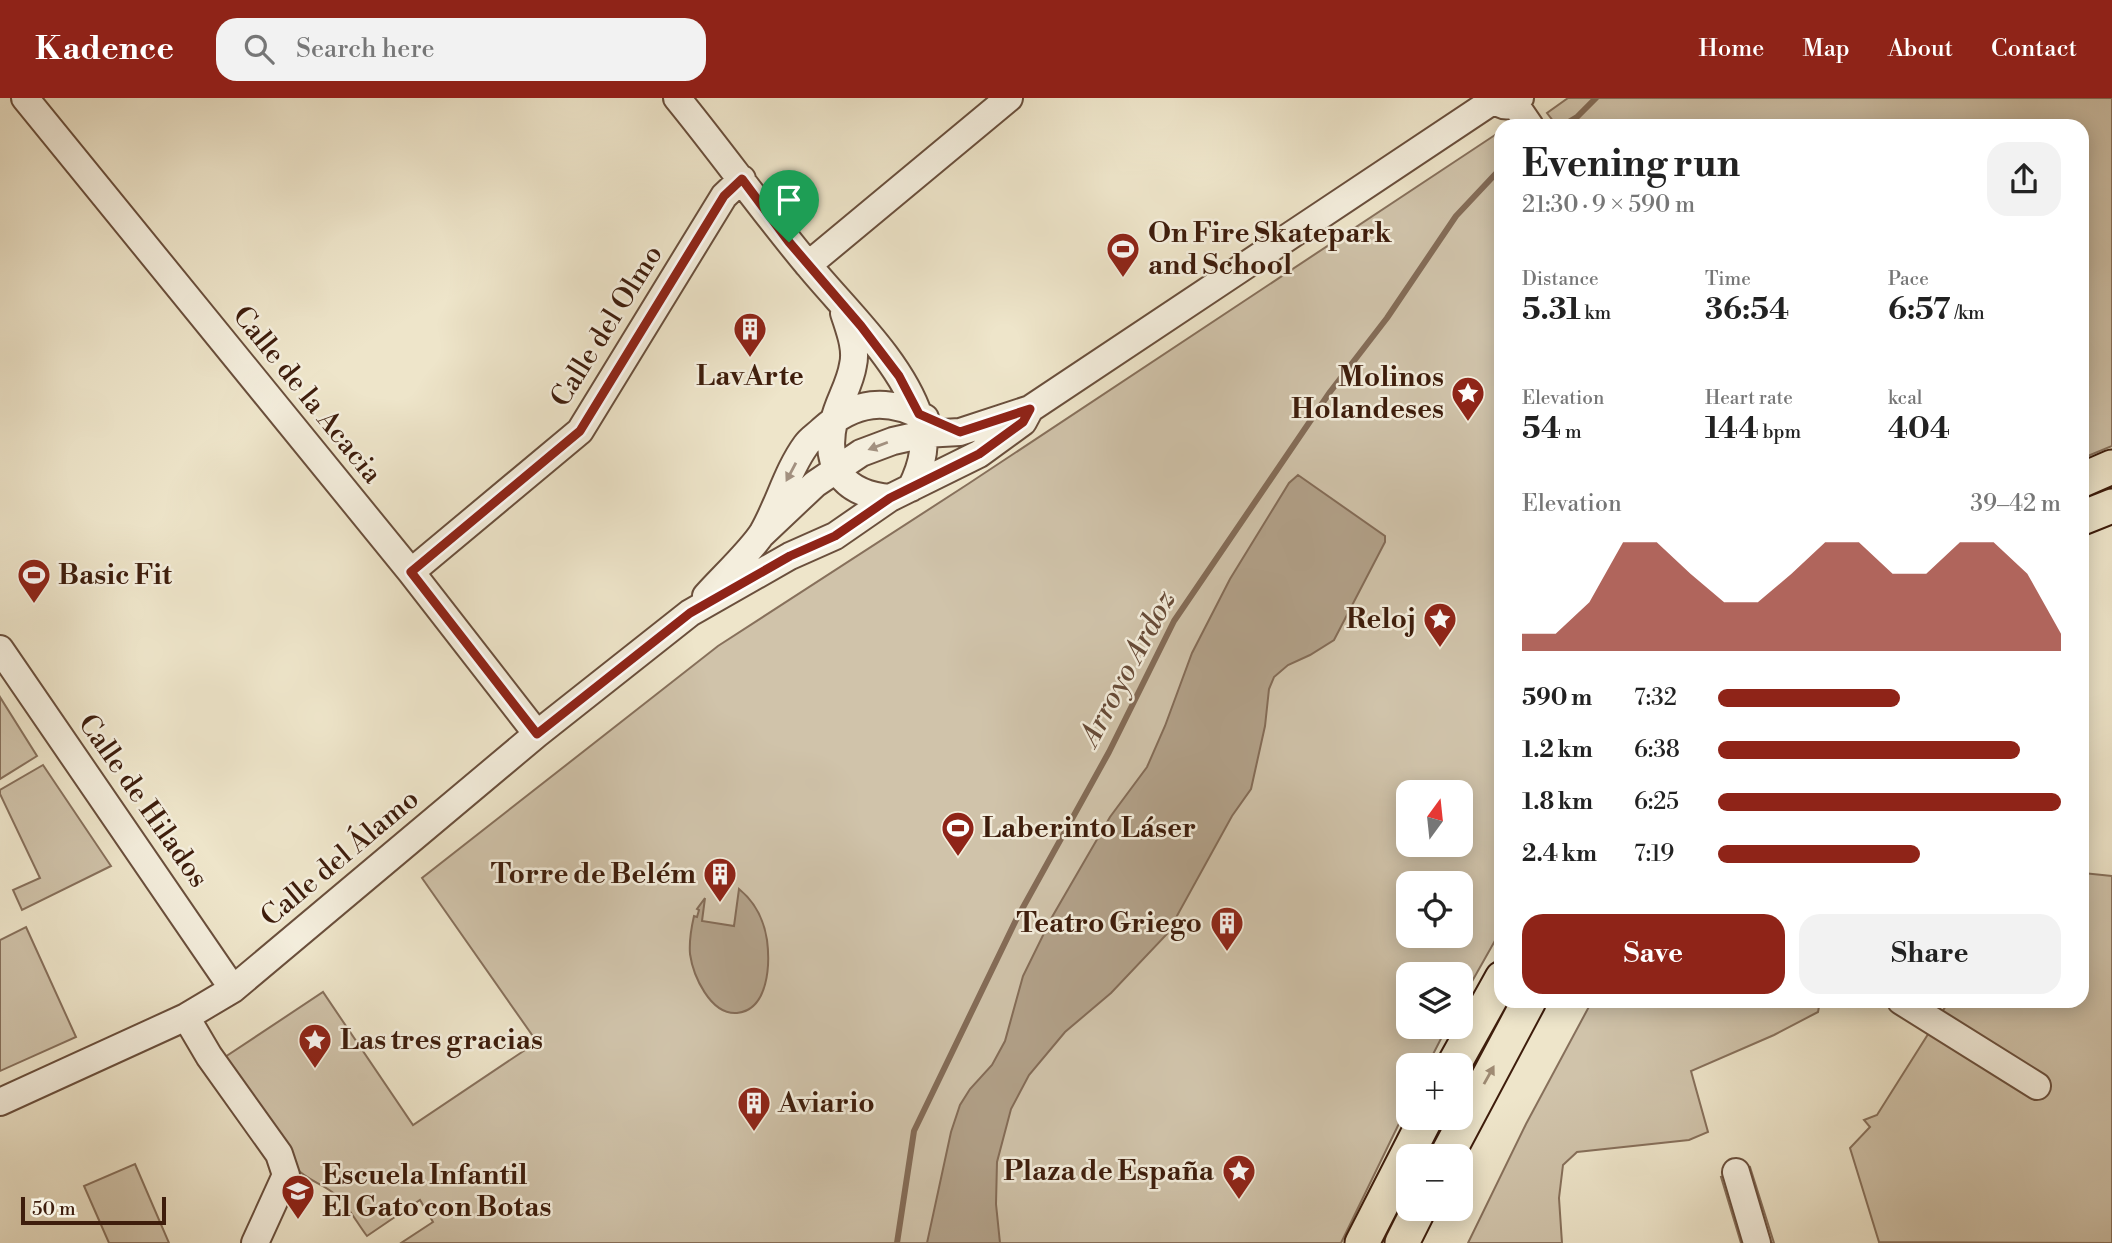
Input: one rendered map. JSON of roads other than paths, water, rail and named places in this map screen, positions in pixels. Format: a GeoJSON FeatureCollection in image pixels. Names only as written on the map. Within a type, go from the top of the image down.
{"type":"FeatureCollection","features":[{"type":"Feature","properties":{"kind":"main road"},"geometry":{"type":"LineString","coordinates":[[2089,477],[2112,467]]}},
{"type":"Feature","properties":{"kind":"main road"},"geometry":{"type":"LineString","coordinates":[[2089,515],[2112,506]]}},
{"type":"Feature","properties":{"kind":"main road"},"geometry":{"type":"LineString","coordinates":[[1460,1053],[1494,992]]}},
{"type":"Feature","properties":{"kind":"main road"},"geometry":{"type":"LineString","coordinates":[[1453,1144],[1525,1008]]}},
{"type":"Feature","properties":{"kind":"main road"},"geometry":{"type":"LineString","coordinates":[[1362,1243],[1420,1130]]}},
{"type":"Feature","properties":{"kind":"main road"},"geometry":{"type":"LineString","coordinates":[[1402,1243],[1413,1221]]}},
{"type":"Feature","properties":{"kind":"street","name":"Calle de la Acacia"},"geometry":{"type":"LineString","coordinates":[[25,98],[411,572],[537,734]]}},
{"type":"Feature","properties":{"kind":"street"},"geometry":{"type":"LineString","coordinates":[[677,98],[899,376],[922,424],[922,464],[901,493],[876,497],[859,491],[846,484],[836,469]]}},
{"type":"Feature","properties":{"kind":"street"},"geometry":{"type":"LineString","coordinates":[[808,265],[1009,98]]}},
{"type":"Feature","properties":{"kind":"street"},"geometry":{"type":"LineString","coordinates":[[1495,119],[1513,108]]}},
{"type":"Feature","properties":{"kind":"street"},"geometry":{"type":"LineString","coordinates":[[1030,409],[1494,120]]}},
{"type":"Feature","properties":{"kind":"street","name":"Calle del Olmo"},"geometry":{"type":"LineString","coordinates":[[411,572],[580,431],[724,196],[742,179]]}},
{"type":"Feature","properties":{"kind":"street","name":"Calle del Álamo"},"geometry":{"type":"LineString","coordinates":[[836,469],[832,454],[834,419],[854,365],[854,346],[843,307]]}},
{"type":"Feature","properties":{"kind":"street","name":"Calle del Álamo"},"geometry":{"type":"LineString","coordinates":[[762,534],[807,443],[834,419],[868,405],[883,403],[922,424],[960,432],[1030,409]]}},
{"type":"Feature","properties":{"kind":"street","name":"Calle del Álamo"},"geometry":{"type":"LineString","coordinates":[[0,1102],[186,1017],[233,989],[537,734],[690,613],[790,556],[835,536],[901,493],[979,454],[1023,422],[1030,409]]}},
{"type":"Feature","properties":{"kind":"street","name":"Calle del Álamo"},"geometry":{"type":"LineString","coordinates":[[690,613],[762,534],[815,484],[861,453],[893,441],[922,424]]}},
{"type":"Feature","properties":{"kind":"street","name":"Calle de Hilados"},"geometry":{"type":"LineString","coordinates":[[0,649],[233,989]]}},
{"type":"Feature","properties":{"kind":"street"},"geometry":{"type":"LineString","coordinates":[[1912,1008],[2037,1086]]}},
{"type":"Feature","properties":{"kind":"street"},"geometry":{"type":"LineString","coordinates":[[186,1017],[209,1056],[279,1154],[286,1175],[255,1243]]}},
{"type":"Feature","properties":{"kind":"street"},"geometry":{"type":"LineString","coordinates":[[1736,1172],[1757,1243]]}},
{"type":"Feature","properties":{"kind":"waterway","name":"Arroyo Ardoz"},"geometry":{"type":"LineString","coordinates":[[1574,119],[1596,98]]}},
{"type":"Feature","properties":{"kind":"waterway","name":"Arroyo Ardoz"},"geometry":{"type":"LineString","coordinates":[[897,1243],[914,1131],[1016,920],[1109,752],[1174,621],[1330,392],[1387,318],[1456,216],[1494,176]]}},
{"type":"Feature","properties":{"kind":"place","name":"On Fire Skatepark and School"},"geometry":{"type":"Point","coordinates":[1123,279]}},
{"type":"Feature","properties":{"kind":"place","name":"LavArte"},"geometry":{"type":"Point","coordinates":[750,359]}},
{"type":"Feature","properties":{"kind":"place","name":"Molinos Holandeses"},"geometry":{"type":"Point","coordinates":[1468,423]}},
{"type":"Feature","properties":{"kind":"place","name":"Basic Fit"},"geometry":{"type":"Point","coordinates":[34,605]}},
{"type":"Feature","properties":{"kind":"place","name":"Reloj"},"geometry":{"type":"Point","coordinates":[1440,649]}},
{"type":"Feature","properties":{"kind":"place","name":"Laberinto Láser"},"geometry":{"type":"Point","coordinates":[958,858]}},
{"type":"Feature","properties":{"kind":"place","name":"Torre de Belém"},"geometry":{"type":"Point","coordinates":[720,904]}},
{"type":"Feature","properties":{"kind":"place","name":"Teatro Griego"},"geometry":{"type":"Point","coordinates":[1227,953]}},
{"type":"Feature","properties":{"kind":"place","name":"Las tres gracias"},"geometry":{"type":"Point","coordinates":[315,1070]}},
{"type":"Feature","properties":{"kind":"place","name":"Aviario"},"geometry":{"type":"Point","coordinates":[754,1133]}},
{"type":"Feature","properties":{"kind":"place","name":"Plaza de España"},"geometry":{"type":"Point","coordinates":[1239,1201]}},
{"type":"Feature","properties":{"kind":"place","name":"Escuela Infantil El Gato con Botas"},"geometry":{"type":"Point","coordinates":[298,1221]}}]}
